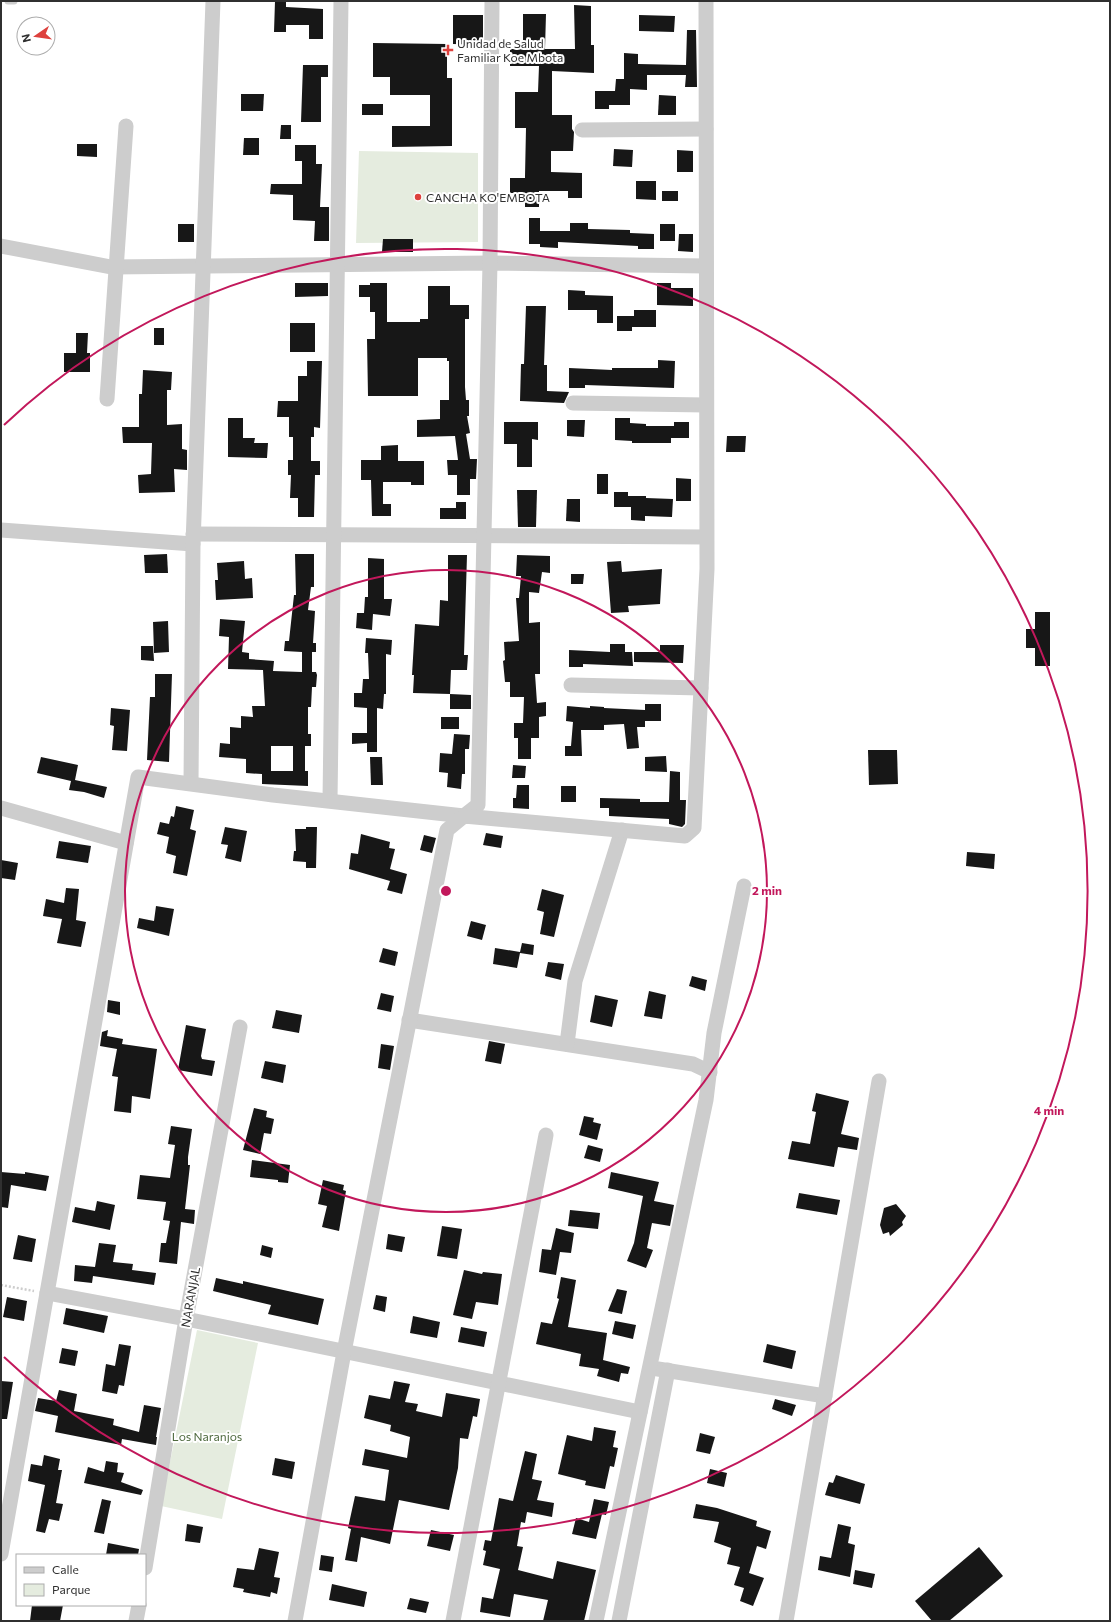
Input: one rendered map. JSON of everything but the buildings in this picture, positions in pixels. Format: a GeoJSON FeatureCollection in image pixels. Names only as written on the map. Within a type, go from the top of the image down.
{"type":"FeatureCollection","features":[{"type":"Feature","properties":{"kind":"street"},"geometry":{"type":"LineString","coordinates":[[191,783],[193,539],[213,1]]}},
{"type":"Feature","properties":{"kind":"street"},"geometry":{"type":"LineString","coordinates":[[330,800],[341,1]]}},
{"type":"Feature","properties":{"kind":"street"},"geometry":{"type":"LineString","coordinates":[[295,1621],[344,1352],[447,830],[478,805],[490,263],[492,1]]}},
{"type":"Feature","properties":{"kind":"street"},"geometry":{"type":"LineString","coordinates":[[1,1554],[138,777],[273,795],[330,800],[464,816],[685,836],[694,828],[707,569],[706,1]]}},
{"type":"Feature","properties":{"kind":"street"},"geometry":{"type":"LineString","coordinates":[[107,399],[126,126]]}},
{"type":"Feature","properties":{"kind":"street"},"geometry":{"type":"LineString","coordinates":[[582,130],[706,129]]}},
{"type":"Feature","properties":{"kind":"street"},"geometry":{"type":"LineString","coordinates":[[1,246],[116,266],[490,263],[706,266]]}},
{"type":"Feature","properties":{"kind":"street"},"geometry":{"type":"LineString","coordinates":[[573,403],[706,404]]}},
{"type":"Feature","properties":{"kind":"street"},"geometry":{"type":"LineString","coordinates":[[1,530],[193,539],[334,535],[706,537]]}},
{"type":"Feature","properties":{"kind":"street"},"geometry":{"type":"LineString","coordinates":[[572,685],[701,688]]}},
{"type":"Feature","properties":{"kind":"street"},"geometry":{"type":"LineString","coordinates":[[1,808],[126,842]]}},
{"type":"Feature","properties":{"kind":"street"},"geometry":{"type":"LineString","coordinates":[[567,1044],[575,981],[622,830]]}},
{"type":"Feature","properties":{"kind":"street"},"geometry":{"type":"LineString","coordinates":[[596,1621],[710,1072],[714,1033],[744,886]]}},
{"type":"Feature","properties":{"kind":"street"},"geometry":{"type":"LineString","coordinates":[[409,1020],[693,1064],[710,1072]]}},
{"type":"Feature","properties":{"kind":"street","name":"NARANJAL"},"geometry":{"type":"LineString","coordinates":[[146,1562],[186,1319],[240,1027]]}},
{"type":"Feature","properties":{"kind":"street"},"geometry":{"type":"LineString","coordinates":[[786,1621],[879,1081]]}},
{"type":"Feature","properties":{"kind":"street"},"geometry":{"type":"LineString","coordinates":[[453,1621],[546,1135]]}},
{"type":"Feature","properties":{"kind":"street"},"geometry":{"type":"LineString","coordinates":[[47,1293],[186,1319],[640,1412]]}},
{"type":"Feature","properties":{"kind":"street"},"geometry":{"type":"LineString","coordinates":[[649,1367],[825,1396]]}},
{"type":"Feature","properties":{"kind":"street"},"geometry":{"type":"LineString","coordinates":[[619,1621],[668,1370]]}},
{"type":"Feature","properties":{"kind":"street"},"geometry":{"type":"LineString","coordinates":[[136,1621],[139,1606]]}},
{"type":"Feature","properties":{"kind":"lane"},"geometry":{"type":"LineString","coordinates":[[8,1],[14,1]]}},
{"type":"Feature","properties":{"kind":"path"},"geometry":{"type":"LineString","coordinates":[[1,1285],[47,1293]]}},
{"type":"Feature","properties":{"kind":"green space","name":"CANCHA KO'EMBOTA"},"geometry":{"type":"Polygon","coordinates":[[[359,151],[478,153],[478,242],[356,243],[359,151]]]}},
{"type":"Feature","properties":{"kind":"green space","name":"Los Naranjos"},"geometry":{"type":"Polygon","coordinates":[[[197,1330],[258,1343],[222,1519],[161,1506],[197,1330]]]}},
{"type":"Feature","properties":{"kind":"place","name":"Unidad de Salud Familiar Koe Mbota"},"geometry":{"type":"Point","coordinates":[448,50]}},
{"type":"Feature","properties":{"kind":"place","name":"CANCHA KO'EMBOTA"},"geometry":{"type":"Point","coordinates":[418,197]}}]}
